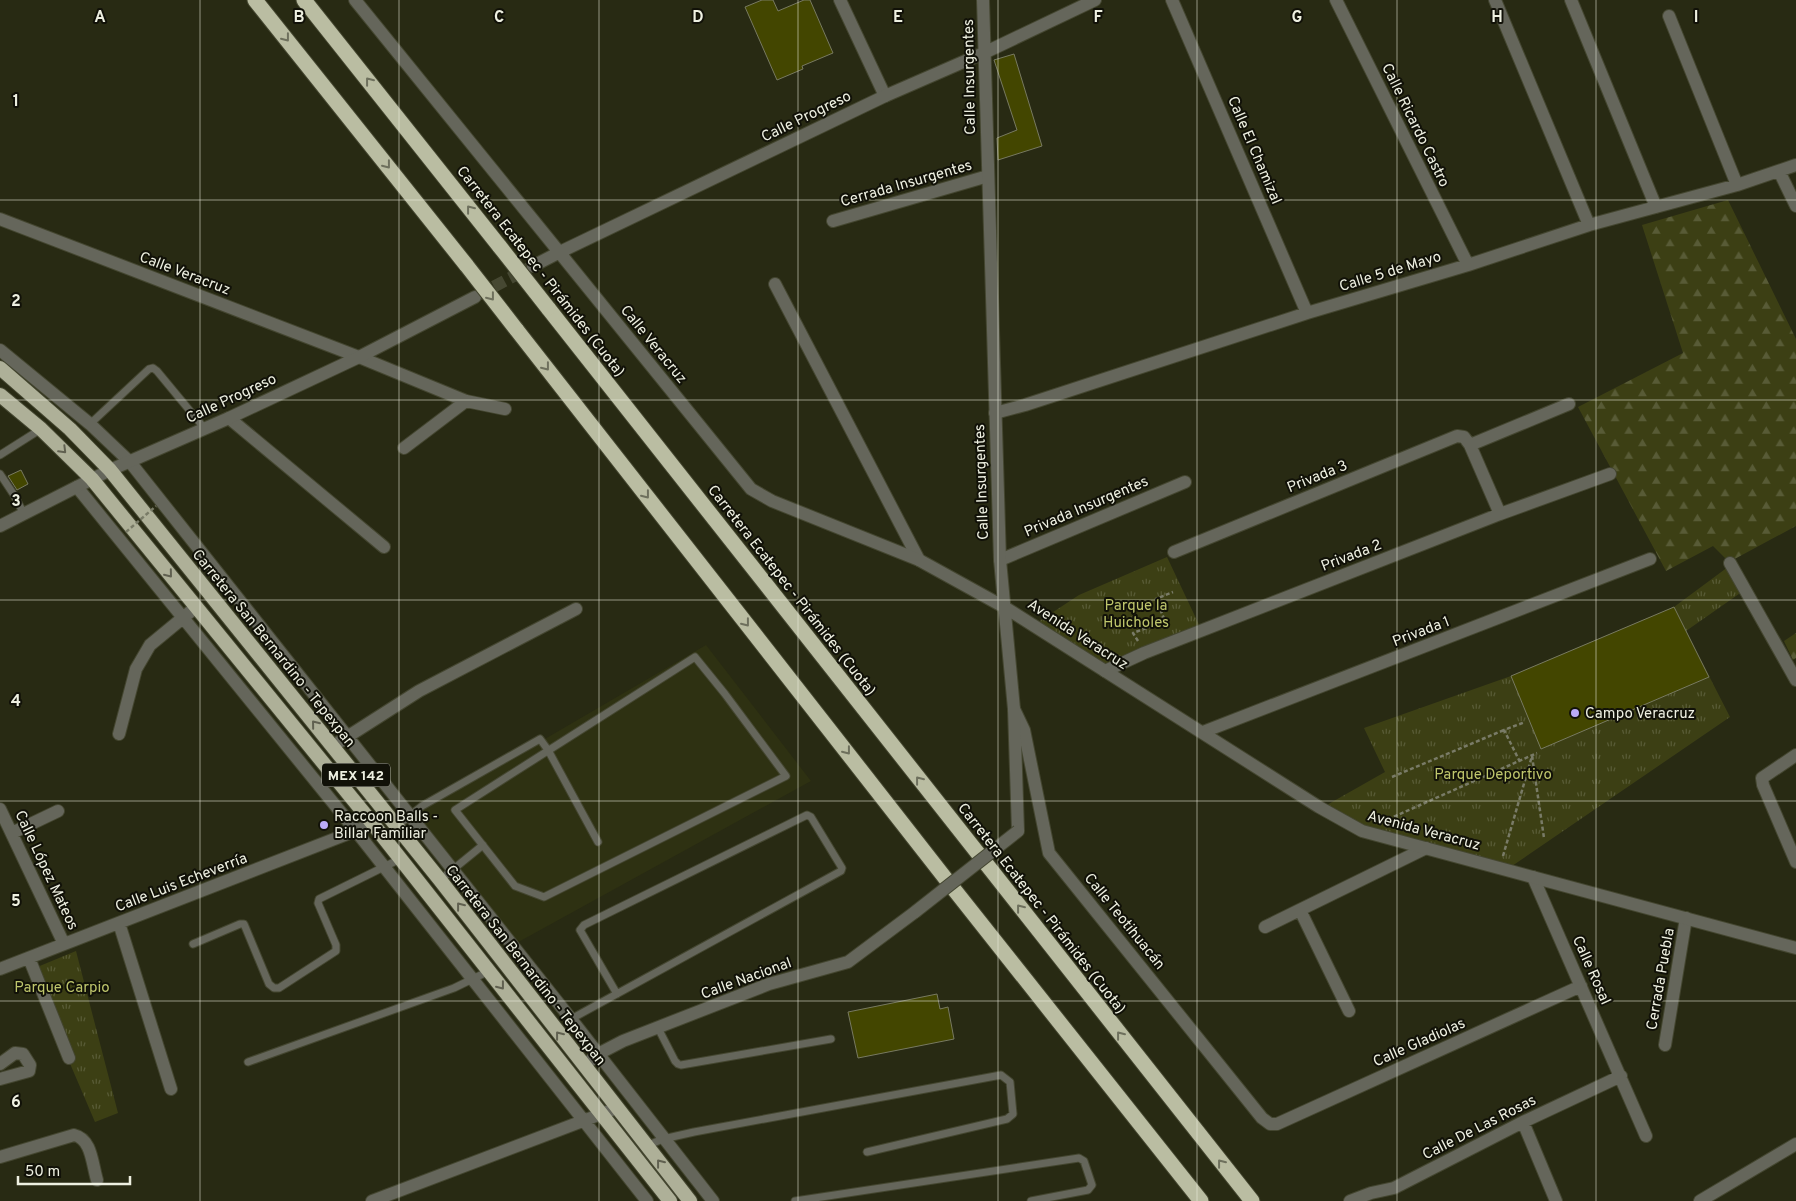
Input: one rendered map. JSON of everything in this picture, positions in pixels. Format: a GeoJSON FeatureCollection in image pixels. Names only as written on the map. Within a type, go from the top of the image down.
{"type":"FeatureCollection","features":[{"type":"Feature","properties":{"kind":"highway"},"geometry":{"type":"LineString","coordinates":[[255,0],[467,266],[931,859],[1202,1201]]}},
{"type":"Feature","properties":{"kind":"highway","name":"Carretera Ecatepec - Pirámides (Cuota)"},"geometry":{"type":"LineString","coordinates":[[304,0],[1252,1201]]}},
{"type":"Feature","properties":{"kind":"highway","name":"Carretera San Bernardino - Tepexpan"},"geometry":{"type":"LineString","coordinates":[[0,368],[70,430],[110,470],[440,880],[690,1201]]}},
{"type":"Feature","properties":{"kind":"highway","name":"MEX 142"},"geometry":{"type":"LineString","coordinates":[[0,395],[41,429],[92,479],[373,824],[670,1201]]}},
{"type":"Feature","properties":{"kind":"street","name":"Calle Veracruz"},"geometry":{"type":"LineString","coordinates":[[355,0],[751,489],[772,501],[919,560],[1006,608]]}},
{"type":"Feature","properties":{"kind":"street"},"geometry":{"type":"LineString","coordinates":[[840,0],[885,96]]}},
{"type":"Feature","properties":{"kind":"street","name":"Calle Insurgentes"},"geometry":{"type":"LineString","coordinates":[[915,912],[1018,831],[1014,709],[1000,560],[983,0]]}},
{"type":"Feature","properties":{"kind":"street","name":"Calle Progreso"},"geometry":{"type":"LineString","coordinates":[[533,266],[885,96],[986,52],[1095,0]]}},
{"type":"Feature","properties":{"kind":"street","name":"Calle El Chamizal"},"geometry":{"type":"LineString","coordinates":[[1172,0],[1307,313]]}},
{"type":"Feature","properties":{"kind":"street","name":"Calle Ricardo Castro"},"geometry":{"type":"LineString","coordinates":[[1336,0],[1468,265]]}},
{"type":"Feature","properties":{"kind":"street"},"geometry":{"type":"LineString","coordinates":[[1495,0],[1589,225]]}},
{"type":"Feature","properties":{"kind":"street"},"geometry":{"type":"LineString","coordinates":[[1571,0],[1656,207]]}},
{"type":"Feature","properties":{"kind":"street"},"geometry":{"type":"LineString","coordinates":[[1669,16],[1737,185]]}},
{"type":"Feature","properties":{"kind":"street","name":"Calle 5 de Mayo"},"geometry":{"type":"LineString","coordinates":[[995,413],[1025,405],[1307,313],[1468,265],[1589,225],[1737,185],[1796,165]]}},
{"type":"Feature","properties":{"kind":"street"},"geometry":{"type":"LineString","coordinates":[[1779,171],[1796,206]]}},
{"type":"Feature","properties":{"kind":"street","name":"Cerrada Insurgentes"},"geometry":{"type":"LineString","coordinates":[[833,221],[988,176]]}},
{"type":"Feature","properties":{"kind":"street","name":"Calle Veracruz"},"geometry":{"type":"LineString","coordinates":[[0,219],[359,357],[466,401],[505,409]]}},
{"type":"Feature","properties":{"kind":"street"},"geometry":{"type":"LineString","coordinates":[[776,284],[919,560]]}},
{"type":"Feature","properties":{"kind":"street","name":"Calle Progreso"},"geometry":{"type":"LineString","coordinates":[[0,526],[110,470],[205,429],[359,357],[475,297]]}},
{"type":"Feature","properties":{"kind":"street"},"geometry":{"type":"LineString","coordinates":[[0,350],[90,424],[130,462],[713,1201]]}},
{"type":"Feature","properties":{"kind":"street"},"geometry":{"type":"LineString","coordinates":[[404,448],[466,401]]}},
{"type":"Feature","properties":{"kind":"street"},"geometry":{"type":"LineString","coordinates":[[1500,514],[1470,445],[1569,404]]}},
{"type":"Feature","properties":{"kind":"street"},"geometry":{"type":"LineString","coordinates":[[229,418],[384,547]]}},
{"type":"Feature","properties":{"kind":"street","name":"Privada 3"},"geometry":{"type":"LineString","coordinates":[[1174,552],[1457,436],[1464,437],[1470,445]]}},
{"type":"Feature","properties":{"kind":"street","name":"Privada 2"},"geometry":{"type":"LineString","coordinates":[[1105,671],[1144,653],[1500,514],[1610,474]]}},
{"type":"Feature","properties":{"kind":"street","name":"Privada Insurgentes"},"geometry":{"type":"LineString","coordinates":[[1000,560],[1185,482]]}},
{"type":"Feature","properties":{"kind":"street"},"geometry":{"type":"LineString","coordinates":[[77,487],[356,831],[647,1201]]}},
{"type":"Feature","properties":{"kind":"street","name":"Privada 1"},"geometry":{"type":"LineString","coordinates":[[1203,732],[1650,559]]}},
{"type":"Feature","properties":{"kind":"street"},"geometry":{"type":"LineString","coordinates":[[1730,563],[1796,680]]}},
{"type":"Feature","properties":{"kind":"street"},"geometry":{"type":"LineString","coordinates":[[118,734],[136,669],[150,645],[196,607]]}},
{"type":"Feature","properties":{"kind":"street","name":"Avenida Veracruz"},"geometry":{"type":"LineString","coordinates":[[1006,608],[1319,807],[1362,831],[1796,948]]}},
{"type":"Feature","properties":{"kind":"street"},"geometry":{"type":"LineString","coordinates":[[333,746],[418,691],[576,609]]}},
{"type":"Feature","properties":{"kind":"street","name":"Calle Teotihuacán"},"geometry":{"type":"LineString","coordinates":[[1014,709],[1024,730],[1049,853],[1262,1118],[1270,1124]]}},
{"type":"Feature","properties":{"kind":"street"},"geometry":{"type":"LineString","coordinates":[[1796,755],[1762,778],[1763,785],[1796,862]]}},
{"type":"Feature","properties":{"kind":"street","name":"Calle López Mateos"},"geometry":{"type":"LineString","coordinates":[[0,809],[64,944]]}},
{"type":"Feature","properties":{"kind":"street"},"geometry":{"type":"LineString","coordinates":[[12,834],[58,811]]}},
{"type":"Feature","properties":{"kind":"street","name":"Calle Luis Echeverría"},"geometry":{"type":"LineString","coordinates":[[0,969],[373,824]]}},
{"type":"Feature","properties":{"kind":"street"},"geometry":{"type":"LineString","coordinates":[[1265,927],[1426,848]]}},
{"type":"Feature","properties":{"kind":"street","name":"Calle Rosal"},"geometry":{"type":"LineString","coordinates":[[1533,877],[1646,1136]]}},
{"type":"Feature","properties":{"kind":"street"},"geometry":{"type":"LineString","coordinates":[[1300,910],[1349,1011]]}},
{"type":"Feature","properties":{"kind":"street","name":"Calle Nacional"},"geometry":{"type":"LineString","coordinates":[[584,1066],[598,1054],[623,1041],[769,984],[848,962],[915,912]]}},
{"type":"Feature","properties":{"kind":"street","name":"Cerrada Puebla"},"geometry":{"type":"LineString","coordinates":[[1665,1044],[1686,918]]}},
{"type":"Feature","properties":{"kind":"street"},"geometry":{"type":"LineString","coordinates":[[119,923],[171,1089]]}},
{"type":"Feature","properties":{"kind":"street"},"geometry":{"type":"LineString","coordinates":[[29,958],[70,1058]]}},
{"type":"Feature","properties":{"kind":"street","name":"Calle Gladiolas"},"geometry":{"type":"LineString","coordinates":[[1270,1124],[1277,1124],[1582,986]]}},
{"type":"Feature","properties":{"kind":"street"},"geometry":{"type":"LineString","coordinates":[[0,1064],[15,1054],[23,1054],[30,1065],[29,1071],[0,1079]]}},
{"type":"Feature","properties":{"kind":"street","name":"Calle De Las Rosas"},"geometry":{"type":"LineString","coordinates":[[1350,1201],[1371,1193],[1394,1188],[1523,1122],[1621,1076]]}},
{"type":"Feature","properties":{"kind":"street"},"geometry":{"type":"LineString","coordinates":[[372,1201],[617,1108]]}},
{"type":"Feature","properties":{"kind":"street"},"geometry":{"type":"LineString","coordinates":[[1523,1122],[1556,1201]]}},
{"type":"Feature","properties":{"kind":"street"},"geometry":{"type":"LineString","coordinates":[[0,1157],[74,1135],[81,1137],[87,1143],[97,1180]]}},
{"type":"Feature","properties":{"kind":"street"},"geometry":{"type":"LineString","coordinates":[[1700,1201],[1796,1144]]}},
{"type":"Feature","properties":{"kind":"lane"},"geometry":{"type":"LineString","coordinates":[[90,424],[149,369],[153,368],[205,429]]}},
{"type":"Feature","properties":{"kind":"lane"},"geometry":{"type":"LineString","coordinates":[[0,454],[41,429]]}},
{"type":"Feature","properties":{"kind":"lane"},"geometry":{"type":"LineString","coordinates":[[0,474],[24,514]]}},
{"type":"Feature","properties":{"kind":"lane"},"geometry":{"type":"LineString","coordinates":[[695,657],[737,709],[786,776],[544,897],[515,886],[455,810],[548,750],[695,657]]}},
{"type":"Feature","properties":{"kind":"lane"},"geometry":{"type":"LineString","coordinates":[[397,826],[422,806],[537,739],[542,741],[548,750],[598,842]]}},
{"type":"Feature","properties":{"kind":"lane"},"geometry":{"type":"LineString","coordinates":[[571,1019],[617,994],[841,871],[842,868],[811,817],[807,815],[584,925],[580,930],[617,994]]}},
{"type":"Feature","properties":{"kind":"lane"},"geometry":{"type":"LineString","coordinates":[[440,880],[483,845]]}},
{"type":"Feature","properties":{"kind":"lane"},"geometry":{"type":"LineString","coordinates":[[193,944],[244,924],[269,984],[274,988],[279,988],[336,951],[336,945],[318,903],[319,899],[400,859]]}},
{"type":"Feature","properties":{"kind":"lane"},"geometry":{"type":"LineString","coordinates":[[248,1062],[444,992],[489,971]]}},
{"type":"Feature","properties":{"kind":"lane"},"geometry":{"type":"LineString","coordinates":[[658,1028],[675,1061],[681,1065],[831,1038]]}},
{"type":"Feature","properties":{"kind":"lane"},"geometry":{"type":"LineString","coordinates":[[646,1146],[663,1139],[694,1132],[1001,1075],[1010,1082],[1013,1114],[1007,1119],[867,1152]]}},
{"type":"Feature","properties":{"kind":"lane"},"geometry":{"type":"LineString","coordinates":[[795,1201],[1079,1158],[1084,1161],[1092,1185],[1088,1190],[1031,1201]]}},
{"type":"Feature","properties":{"kind":"path"},"geometry":{"type":"LineString","coordinates":[[126,532],[156,506]]}},
{"type":"Feature","properties":{"kind":"path"},"geometry":{"type":"LineString","coordinates":[[1144,653],[1133,633],[1165,621],[1156,598],[1173,592]]}},
{"type":"Feature","properties":{"kind":"path"},"geometry":{"type":"LineString","coordinates":[[1392,778],[1525,722]]}},
{"type":"Feature","properties":{"kind":"path"},"geometry":{"type":"LineString","coordinates":[[1504,730],[1520,762]]}},
{"type":"Feature","properties":{"kind":"path"},"geometry":{"type":"LineString","coordinates":[[1362,831],[1537,753]]}},
{"type":"Feature","properties":{"kind":"path"},"geometry":{"type":"LineString","coordinates":[[1532,756],[1544,838]]}},
{"type":"Feature","properties":{"kind":"path"},"geometry":{"type":"LineString","coordinates":[[1500,867],[1532,756]]}},
{"type":"Feature","properties":{"kind":"shaded area"},"geometry":{"type":"Polygon","coordinates":[[[706,645],[811,781],[513,945],[411,817],[706,645]]]}},
{"type":"Feature","properties":{"kind":"green space"},"geometry":{"type":"Polygon","coordinates":[[[1728,200],[1796,339],[1796,526],[1729,562],[1713,546],[1666,571],[1578,407],[1683,353],[1642,225],[1728,200]]]}},
{"type":"Feature","properties":{"kind":"green space","name":"Parque la Huicholes"},"geometry":{"type":"Polygon","coordinates":[[[1167,557],[1202,631],[1103,669],[1035,624],[1079,595],[1167,557]]]}},
{"type":"Feature","properties":{"kind":"green space","name":"Parque Deportivo"},"geometry":{"type":"Polygon","coordinates":[[[1732,564],[1746,589],[1686,631],[1730,717],[1509,868],[1333,820],[1318,810],[1385,772],[1364,728],[1511,676],[1674,607],[1732,564]]]}},
{"type":"Feature","properties":{"kind":"green space"},"geometry":{"type":"Polygon","coordinates":[[[1796,633],[1796,658],[1793,660],[1784,641],[1796,633]]]}},
{"type":"Feature","properties":{"kind":"green space","name":"Parque Carpio"},"geometry":{"type":"Polygon","coordinates":[[[76,951],[118,1113],[95,1122],[30,970],[76,951]]]}},
{"type":"Feature","properties":{"kind":"building"},"geometry":{"type":"Polygon","coordinates":[[[762,0],[773,0],[778,11],[804,0],[810,0],[833,53],[802,66],[803,69],[777,80],[745,7],[762,0]]]}},
{"type":"Feature","properties":{"kind":"building"},"geometry":{"type":"Polygon","coordinates":[[[1014,54],[1042,146],[998,160],[997,138],[1017,130],[994,60],[1014,54]]]}},
{"type":"Feature","properties":{"kind":"building"},"geometry":{"type":"Polygon","coordinates":[[[21,470],[28,484],[17,490],[8,476],[21,470]]]}},
{"type":"Feature","properties":{"kind":"building","name":"Campo Veracruz"},"geometry":{"type":"Polygon","coordinates":[[[1674,607],[1709,677],[1541,749],[1511,676],[1674,607]]]}},
{"type":"Feature","properties":{"kind":"building"},"geometry":{"type":"Polygon","coordinates":[[[937,994],[940,1009],[948,1007],[954,1039],[858,1058],[848,1012],[937,994]]]}},
{"type":"Feature","properties":{"kind":"tunnel"},"geometry":{"type":"LineString","coordinates":[[478,295],[529,268]]}},
{"type":"Feature","properties":{"kind":"place","name":"Campo Veracruz"},"geometry":{"type":"Point","coordinates":[1575,713]}},
{"type":"Feature","properties":{"kind":"place","name":"Raccoon Balls - Billar Familiar"},"geometry":{"type":"Point","coordinates":[324,825]}}]}
